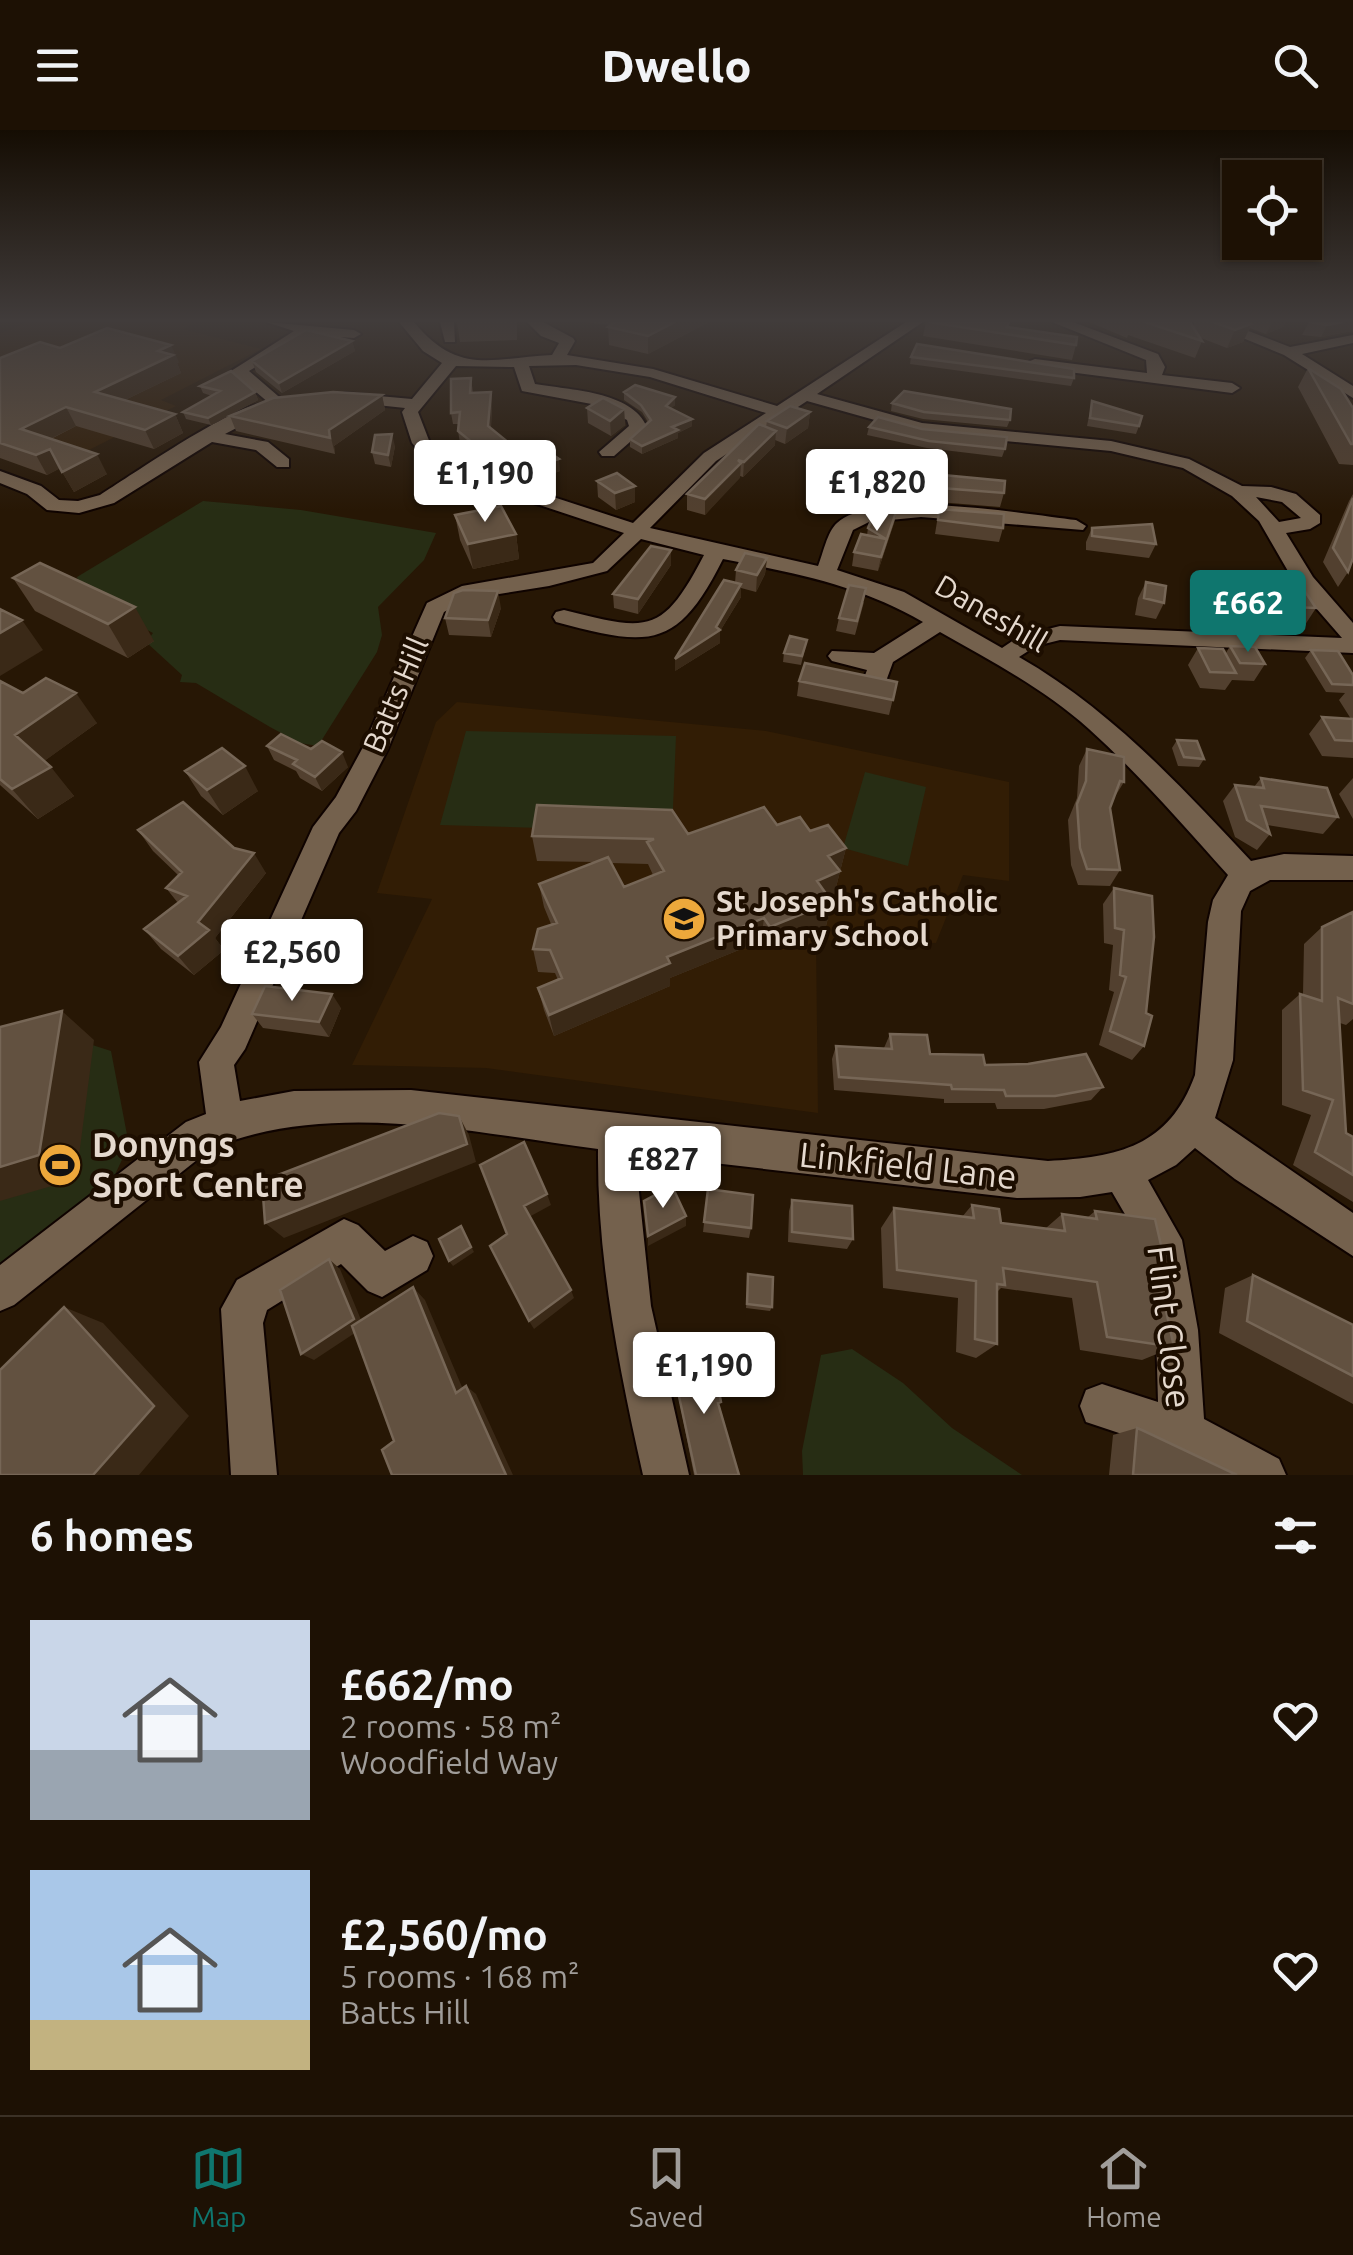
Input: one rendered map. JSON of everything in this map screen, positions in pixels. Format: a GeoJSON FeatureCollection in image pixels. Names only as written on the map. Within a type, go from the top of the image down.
{"type":"FeatureCollection","features":[{"type":"Feature","properties":{"kind":"street"},"geometry":{"type":"LineString","coordinates":[[257,385],[278,402]]}},
{"type":"Feature","properties":{"kind":"street"},"geometry":{"type":"LineString","coordinates":[[328,398],[416,404],[432,385]]}},
{"type":"Feature","properties":{"kind":"street"},"geometry":{"type":"LineString","coordinates":[[527,385],[602,401],[634,417],[638,427],[635,433],[608,452]]}},
{"type":"Feature","properties":{"kind":"street"},"geometry":{"type":"LineString","coordinates":[[691,385],[776,411]]}},
{"type":"Feature","properties":{"kind":"street","name":"Batts Hill"},"geometry":{"type":"LineString","coordinates":[[225,1120],[216,1062],[234,1038],[327,827],[346,804],[376,748],[434,608],[462,594],[588,572],[618,554],[679,484],[746,431],[819,385]]}},
{"type":"Feature","properties":{"kind":"street"},"geometry":{"type":"LineString","coordinates":[[1203,385],[1232,388]]}},
{"type":"Feature","properties":{"kind":"street"},"geometry":{"type":"LineString","coordinates":[[710,392],[746,431]]}},
{"type":"Feature","properties":{"kind":"street"},"geometry":{"type":"LineString","coordinates":[[800,397],[932,430],[1111,446],[1188,464],[1239,492],[1274,528],[1304,580],[1353,637]]}},
{"type":"Feature","properties":{"kind":"street"},"geometry":{"type":"LineString","coordinates":[[0,477],[34,490],[54,506],[93,504],[238,418],[298,398]]}},
{"type":"Feature","properties":{"kind":"street","name":"Daneshill"},"geometry":{"type":"LineString","coordinates":[[416,404],[410,412],[411,424],[428,455],[443,467],[636,532],[879,589],[1004,657],[1066,698],[1126,747],[1246,876]]}},
{"type":"Feature","properties":{"kind":"street"},"geometry":{"type":"LineString","coordinates":[[210,436],[262,446],[283,463]]}},
{"type":"Feature","properties":{"kind":"street"},"geometry":{"type":"LineString","coordinates":[[1239,492],[1286,494],[1313,519],[1303,526],[1274,528]]}},
{"type":"Feature","properties":{"kind":"street"},"geometry":{"type":"LineString","coordinates":[[826,574],[844,527],[868,515],[947,512],[1076,526]]}},
{"type":"Feature","properties":{"kind":"street"},"geometry":{"type":"LineString","coordinates":[[564,617],[619,633],[652,632],[675,621],[715,553]]}},
{"type":"Feature","properties":{"kind":"street"},"geometry":{"type":"LineString","coordinates":[[840,656],[879,668],[941,622]]}},
{"type":"Feature","properties":{"kind":"street"},"geometry":{"type":"LineString","coordinates":[[1004,657],[1041,636],[1060,633],[1353,646]]}},
{"type":"Feature","properties":{"kind":"street"},"geometry":{"type":"LineString","coordinates":[[1246,876],[1306,864],[1353,868]]}},
{"type":"Feature","properties":{"kind":"street","name":"Linkfield Lane"},"geometry":{"type":"LineString","coordinates":[[0,1290],[199,1134],[225,1120],[260,1112],[322,1106],[476,1113],[1017,1179],[1074,1182],[1122,1173],[1151,1158],[1193,1123],[1214,1072],[1222,921],[1232,894],[1246,876]]}},
{"type":"Feature","properties":{"kind":"street"},"geometry":{"type":"LineString","coordinates":[[1193,1123],[1248,1166],[1353,1236]]}},
{"type":"Feature","properties":{"kind":"street"},"geometry":{"type":"LineString","coordinates":[[616,1133],[615,1166],[624,1252],[650,1409],[666,1475]]}},
{"type":"Feature","properties":{"kind":"street","name":"Flint Close"},"geometry":{"type":"LineString","coordinates":[[1122,1173],[1162,1240],[1177,1330],[1182,1432]]}},
{"type":"Feature","properties":{"kind":"street"},"geometry":{"type":"LineString","coordinates":[[254,1475],[242,1309],[252,1295],[344,1239],[382,1276],[413,1256]]}},
{"type":"Feature","properties":{"kind":"street"},"geometry":{"type":"LineString","coordinates":[[1102,1406],[1182,1432],[1263,1475]]}},
{"type":"Feature","properties":{"kind":"shaded area"},"geometry":{"type":"Polygon","coordinates":[[[0,385],[191,385],[161,400],[176,406],[85,452],[0,426],[0,385]]]}},
{"type":"Feature","properties":{"kind":"shaded area","name":"St Joseph's Catholic Primary School"},"geometry":{"type":"Polygon","coordinates":[[[457,702],[766,731],[1009,782],[1009,881],[963,875],[936,943],[816,940],[818,1113],[486,1068],[352,1065],[432,899],[377,893],[436,722],[457,702]]]}},
{"type":"Feature","properties":{"kind":"green space"},"geometry":{"type":"Polygon","coordinates":[[[203,501],[301,510],[436,533],[424,560],[378,607],[382,635],[377,652],[318,746],[300,743],[196,683],[180,682],[182,675],[146,642],[153,633],[81,596],[77,577],[203,501]]]}},
{"type":"Feature","properties":{"kind":"green space"},"geometry":{"type":"Polygon","coordinates":[[[466,731],[676,736],[672,832],[440,825],[466,731]]]}},
{"type":"Feature","properties":{"kind":"green space"},"geometry":{"type":"Polygon","coordinates":[[[865,772],[926,787],[908,866],[843,848],[865,772]]]}},
{"type":"Feature","properties":{"kind":"green space","name":"Donyngs Sport Centre"},"geometry":{"type":"Polygon","coordinates":[[[83,1042],[111,1051],[129,1145],[110,1185],[0,1268],[0,1047],[83,1042]]]}},
{"type":"Feature","properties":{"kind":"green space"},"geometry":{"type":"Polygon","coordinates":[[[852,1349],[903,1383],[952,1428],[1022,1475],[803,1475],[802,1451],[821,1355],[852,1349]]]}},
{"type":"Feature","properties":{"kind":"building"},"geometry":{"type":"Polygon","coordinates":[[[0,385],[110,385],[95,392],[175,414],[145,430],[66,407],[21,429],[97,454],[62,472],[50,449],[36,455],[0,443],[0,385]]]}},
{"type":"Feature","properties":{"kind":"building"},"geometry":{"type":"Polygon","coordinates":[[[247,385],[255,392],[208,418],[183,412],[220,391],[200,386],[247,385]]]}},
{"type":"Feature","properties":{"kind":"building"},"geometry":{"type":"Polygon","coordinates":[[[451,385],[471,385],[470,393],[491,392],[488,426],[519,451],[534,442],[559,459],[530,469],[516,458],[505,462],[491,451],[485,453],[458,431],[460,412],[451,413],[451,385]]]}},
{"type":"Feature","properties":{"kind":"building"},"geometry":{"type":"Polygon","coordinates":[[[635,385],[675,397],[666,406],[692,419],[672,427],[678,430],[642,446],[630,439],[651,420],[641,405],[624,392],[635,385]]]}},
{"type":"Feature","properties":{"kind":"building"},"geometry":{"type":"Polygon","coordinates":[[[1317,385],[1341,389],[1353,408],[1351,444],[1317,385]]]}},
{"type":"Feature","properties":{"kind":"building"},"geometry":{"type":"Polygon","coordinates":[[[904,391],[1011,409],[1010,420],[924,412],[892,403],[904,391]]]}},
{"type":"Feature","properties":{"kind":"building"},"geometry":{"type":"Polygon","coordinates":[[[333,392],[382,395],[329,430],[330,438],[230,416],[273,398],[333,392]]]}},
{"type":"Feature","properties":{"kind":"building"},"geometry":{"type":"Polygon","coordinates":[[[603,398],[624,409],[610,421],[587,408],[603,398]]]}},
{"type":"Feature","properties":{"kind":"building"},"geometry":{"type":"Polygon","coordinates":[[[1092,401],[1142,416],[1139,426],[1090,418],[1092,401]]]}},
{"type":"Feature","properties":{"kind":"building"},"geometry":{"type":"Polygon","coordinates":[[[790,406],[810,412],[787,428],[767,421],[790,406]]]}},
{"type":"Feature","properties":{"kind":"building"},"geometry":{"type":"Polygon","coordinates":[[[878,417],[922,429],[1007,437],[1005,449],[929,441],[869,427],[878,417]]]}},
{"type":"Feature","properties":{"kind":"building"},"geometry":{"type":"Polygon","coordinates":[[[759,424],[776,431],[744,462],[738,460],[741,463],[705,499],[687,494],[759,424]]]}},
{"type":"Feature","properties":{"kind":"building"},"geometry":{"type":"Polygon","coordinates":[[[392,434],[388,455],[372,452],[375,435],[392,434]]]}},
{"type":"Feature","properties":{"kind":"building"},"geometry":{"type":"Polygon","coordinates":[[[617,473],[635,486],[615,493],[597,481],[617,473]]]}},
{"type":"Feature","properties":{"kind":"building"},"geometry":{"type":"Polygon","coordinates":[[[943,475],[1005,481],[1004,493],[941,488],[943,475]]]}},
{"type":"Feature","properties":{"kind":"building"},"geometry":{"type":"Polygon","coordinates":[[[889,476],[909,477],[904,489],[883,491],[889,476]]]}},
{"type":"Feature","properties":{"kind":"building"},"geometry":{"type":"Polygon","coordinates":[[[1353,498],[1353,558],[1348,572],[1333,548],[1353,498]]]}},
{"type":"Feature","properties":{"kind":"building"},"geometry":{"type":"Polygon","coordinates":[[[501,506],[516,534],[468,544],[455,515],[501,506]]]}},
{"type":"Feature","properties":{"kind":"building"},"geometry":{"type":"Polygon","coordinates":[[[897,509],[881,557],[854,552],[861,534],[886,539],[868,528],[875,511],[897,509]]]}},
{"type":"Feature","properties":{"kind":"building"},"geometry":{"type":"Polygon","coordinates":[[[939,509],[1004,514],[1003,528],[938,520],[939,509]]]}},
{"type":"Feature","properties":{"kind":"building"},"geometry":{"type":"Polygon","coordinates":[[[1152,524],[1156,544],[1092,536],[1092,528],[1152,524]]]}},
{"type":"Feature","properties":{"kind":"building"},"geometry":{"type":"Polygon","coordinates":[[[651,546],[671,550],[638,599],[613,594],[651,546]]]}},
{"type":"Feature","properties":{"kind":"building"},"geometry":{"type":"Polygon","coordinates":[[[745,553],[767,558],[757,575],[736,570],[745,553]]]}},
{"type":"Feature","properties":{"kind":"building"},"geometry":{"type":"Polygon","coordinates":[[[40,563],[135,607],[108,624],[13,578],[40,563]]]}},
{"type":"Feature","properties":{"kind":"building"},"geometry":{"type":"Polygon","coordinates":[[[724,580],[741,584],[716,627],[720,630],[675,659],[724,580]]]}},
{"type":"Feature","properties":{"kind":"building"},"geometry":{"type":"Polygon","coordinates":[[[1146,582],[1166,586],[1164,603],[1144,598],[1146,582]]]}},
{"type":"Feature","properties":{"kind":"building"},"geometry":{"type":"Polygon","coordinates":[[[849,585],[866,588],[857,621],[839,618],[849,585]]]}},
{"type":"Feature","properties":{"kind":"building"},"geometry":{"type":"Polygon","coordinates":[[[1275,589],[1304,590],[1316,608],[1287,607],[1275,589]]]}},
{"type":"Feature","properties":{"kind":"building"},"geometry":{"type":"Polygon","coordinates":[[[498,591],[488,620],[445,618],[454,593],[498,591]]]}},
{"type":"Feature","properties":{"kind":"building"},"geometry":{"type":"Polygon","coordinates":[[[0,609],[22,620],[0,633],[0,609]]]}},
{"type":"Feature","properties":{"kind":"building"},"geometry":{"type":"Polygon","coordinates":[[[790,636],[807,640],[802,656],[784,653],[790,636]]]}},
{"type":"Feature","properties":{"kind":"building"},"geometry":{"type":"Polygon","coordinates":[[[1230,646],[1255,647],[1265,664],[1240,663],[1230,646]]]}},
{"type":"Feature","properties":{"kind":"building"},"geometry":{"type":"Polygon","coordinates":[[[1198,648],[1223,649],[1236,673],[1210,672],[1198,648]]]}},
{"type":"Feature","properties":{"kind":"building"},"geometry":{"type":"Polygon","coordinates":[[[1311,650],[1338,651],[1353,675],[1353,685],[1332,684],[1311,650]]]}},
{"type":"Feature","properties":{"kind":"building"},"geometry":{"type":"Polygon","coordinates":[[[805,663],[897,682],[893,700],[799,681],[805,663]]]}},
{"type":"Feature","properties":{"kind":"building"},"geometry":{"type":"Polygon","coordinates":[[[46,678],[76,693],[15,735],[51,767],[12,789],[0,779],[0,681],[23,693],[46,678]]]}},
{"type":"Feature","properties":{"kind":"building"},"geometry":{"type":"Polygon","coordinates":[[[1322,717],[1353,719],[1353,741],[1335,740],[1322,717]]]}},
{"type":"Feature","properties":{"kind":"building"},"geometry":{"type":"Polygon","coordinates":[[[281,734],[311,749],[322,741],[342,752],[315,777],[293,764],[297,760],[267,746],[281,734]]]}},
{"type":"Feature","properties":{"kind":"building"},"geometry":{"type":"Polygon","coordinates":[[[1177,740],[1197,741],[1204,759],[1184,757],[1177,740]]]}},
{"type":"Feature","properties":{"kind":"building"},"geometry":{"type":"Polygon","coordinates":[[[222,748],[245,766],[207,790],[185,771],[222,748]]]}},
{"type":"Feature","properties":{"kind":"building"},"geometry":{"type":"Polygon","coordinates":[[[1087,749],[1124,757],[1124,782],[1120,781],[1110,808],[1120,870],[1087,869],[1080,848],[1077,804],[1086,781],[1087,749]]]}},
{"type":"Feature","properties":{"kind":"building"},"geometry":{"type":"Polygon","coordinates":[[[1261,778],[1327,788],[1338,817],[1261,806],[1270,834],[1247,820],[1235,785],[1264,788],[1261,778]]]}},
{"type":"Feature","properties":{"kind":"building"},"geometry":{"type":"Polygon","coordinates":[[[183,802],[234,848],[254,853],[198,922],[209,930],[178,956],[144,929],[187,896],[166,888],[182,872],[138,830],[183,802]]]}},
{"type":"Feature","properties":{"kind":"building"},"geometry":{"type":"Polygon","coordinates":[[[537,805],[672,810],[688,834],[764,807],[777,825],[800,817],[810,831],[828,825],[846,848],[828,856],[840,871],[817,881],[832,902],[770,927],[764,918],[667,957],[670,963],[549,1015],[538,988],[562,978],[550,950],[533,949],[538,929],[557,923],[539,884],[608,857],[624,887],[664,871],[647,842],[654,839],[532,836],[537,805]]]}},
{"type":"Feature","properties":{"kind":"building"},"geometry":{"type":"Polygon","coordinates":[[[1114,888],[1152,896],[1154,937],[1146,1013],[1152,1016],[1144,1046],[1110,1031],[1126,977],[1120,975],[1124,930],[1115,928],[1114,888]]]}},
{"type":"Feature","properties":{"kind":"building"},"geometry":{"type":"Polygon","coordinates":[[[1353,912],[1353,1004],[1338,998],[1346,1133],[1353,1137],[1353,1175],[1315,1152],[1333,1100],[1303,1090],[1300,994],[1322,1001],[1322,927],[1353,912]]]}},
{"type":"Feature","properties":{"kind":"building"},"geometry":{"type":"Polygon","coordinates":[[[265,986],[332,994],[319,1022],[252,1014],[265,986]]]}},
{"type":"Feature","properties":{"kind":"building"},"geometry":{"type":"Polygon","coordinates":[[[62,1011],[39,1155],[0,1167],[0,1027],[62,1011]]]}},
{"type":"Feature","properties":{"kind":"building"},"geometry":{"type":"Polygon","coordinates":[[[890,1034],[927,1035],[930,1054],[983,1055],[985,1065],[1028,1064],[1086,1054],[1103,1087],[1055,1096],[1006,1096],[1004,1090],[952,1089],[951,1085],[839,1077],[836,1046],[892,1049],[890,1034]]]}},
{"type":"Feature","properties":{"kind":"building"},"geometry":{"type":"Polygon","coordinates":[[[439,1113],[459,1116],[467,1144],[265,1223],[262,1181],[439,1113]]]}},
{"type":"Feature","properties":{"kind":"building"},"geometry":{"type":"Polygon","coordinates":[[[524,1142],[547,1194],[524,1206],[571,1290],[529,1321],[490,1246],[507,1234],[480,1165],[524,1142]]]}},
{"type":"Feature","properties":{"kind":"building"},"geometry":{"type":"Polygon","coordinates":[[[672,1186],[686,1216],[648,1236],[644,1201],[672,1186]]]}},
{"type":"Feature","properties":{"kind":"building"},"geometry":{"type":"Polygon","coordinates":[[[708,1189],[753,1195],[751,1228],[704,1222],[708,1189]]]}},
{"type":"Feature","properties":{"kind":"building"},"geometry":{"type":"Polygon","coordinates":[[[792,1200],[852,1206],[853,1239],[792,1232],[792,1200]]]}},
{"type":"Feature","properties":{"kind":"building"},"geometry":{"type":"Polygon","coordinates":[[[972,1205],[999,1209],[1001,1223],[1065,1231],[1062,1214],[1097,1219],[1095,1211],[1155,1219],[1166,1267],[1156,1265],[1174,1347],[1107,1337],[1097,1282],[1003,1268],[1005,1285],[997,1284],[997,1344],[975,1339],[976,1281],[897,1270],[894,1208],[974,1218],[972,1205]]]}},
{"type":"Feature","properties":{"kind":"building"},"geometry":{"type":"Polygon","coordinates":[[[461,1226],[471,1247],[449,1261],[439,1239],[461,1226]]]}},
{"type":"Feature","properties":{"kind":"building"},"geometry":{"type":"Polygon","coordinates":[[[329,1259],[354,1319],[301,1354],[280,1290],[329,1259]]]}},
{"type":"Feature","properties":{"kind":"building"},"geometry":{"type":"Polygon","coordinates":[[[748,1274],[773,1277],[772,1307],[747,1304],[748,1274]]]}},
{"type":"Feature","properties":{"kind":"building"},"geometry":{"type":"Polygon","coordinates":[[[1253,1275],[1353,1325],[1353,1376],[1247,1321],[1253,1275]]]}},
{"type":"Feature","properties":{"kind":"building"},"geometry":{"type":"Polygon","coordinates":[[[413,1287],[456,1393],[466,1386],[506,1475],[392,1475],[382,1450],[394,1441],[352,1326],[413,1287]]]}},
{"type":"Feature","properties":{"kind":"building"},"geometry":{"type":"Polygon","coordinates":[[[64,1307],[154,1406],[93,1475],[0,1475],[0,1370],[64,1307]]]}},
{"type":"Feature","properties":{"kind":"building"},"geometry":{"type":"Polygon","coordinates":[[[712,1354],[721,1402],[718,1403],[739,1475],[696,1475],[672,1364],[712,1354]]]}},
{"type":"Feature","properties":{"kind":"building"},"geometry":{"type":"Polygon","coordinates":[[[1137,1428],[1142,1430],[1237,1475],[1133,1475],[1137,1428]]]}},
{"type":"Feature","properties":{"kind":"place","name":"St Joseph's Catholic Primary School"},"geometry":{"type":"Point","coordinates":[684,919]}},
{"type":"Feature","properties":{"kind":"place","name":"Donyngs Sport Centre"},"geometry":{"type":"Point","coordinates":[60,1165]}}]}
